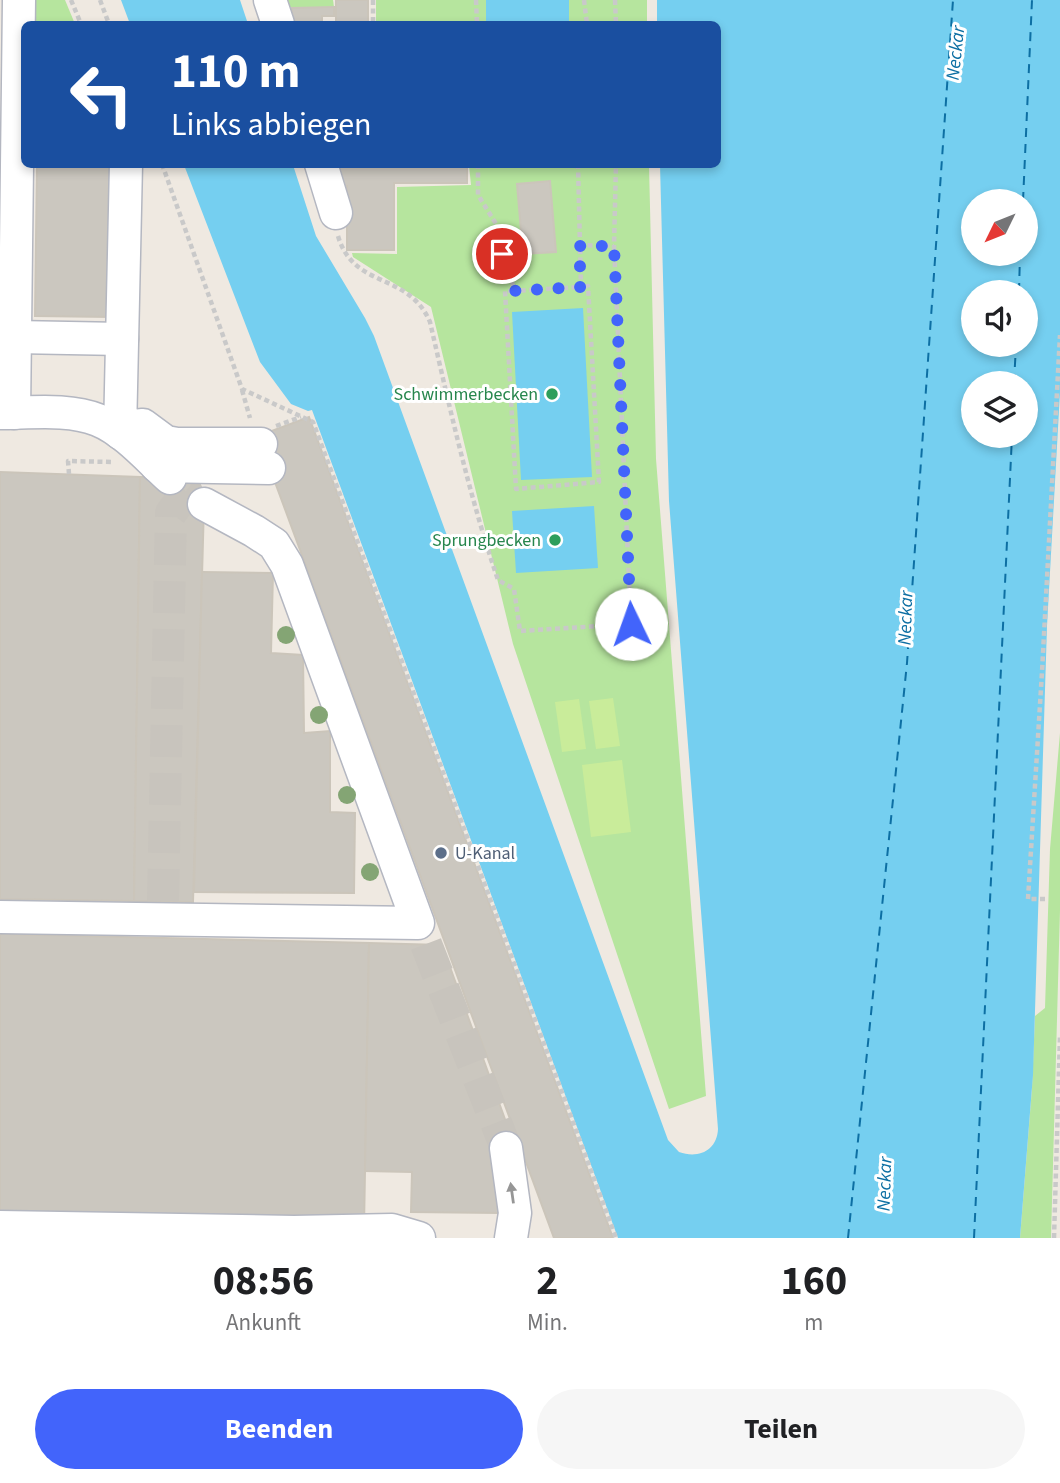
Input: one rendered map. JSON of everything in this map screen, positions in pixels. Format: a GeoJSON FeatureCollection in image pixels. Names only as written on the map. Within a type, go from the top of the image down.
{"type":"FeatureCollection","features":[{"type":"Feature","properties":{"kind":"lane"},"geometry":{"type":"LineString","coordinates":[[19,0],[21,50]]}},
{"type":"Feature","properties":{"kind":"lane"},"geometry":{"type":"LineString","coordinates":[[270,0],[277,21]]}},
{"type":"Feature","properties":{"kind":"lane"},"geometry":{"type":"LineString","coordinates":[[21,78],[9,118],[15,337],[7,413],[89,416],[120,433],[157,466],[264,444]]}},
{"type":"Feature","properties":{"kind":"lane"},"geometry":{"type":"LineString","coordinates":[[120,433],[126,168]]}},
{"type":"Feature","properties":{"kind":"lane"},"geometry":{"type":"LineString","coordinates":[[322,168],[336,213]]}},
{"type":"Feature","properties":{"kind":"lane"},"geometry":{"type":"LineString","coordinates":[[15,337],[122,339]]}},
{"type":"Feature","properties":{"kind":"lane"},"geometry":{"type":"LineString","coordinates":[[120,433],[139,425],[147,427],[166,442],[177,444],[264,444]]}},
{"type":"Feature","properties":{"kind":"lane"},"geometry":{"type":"LineString","coordinates":[[0,917],[163,910],[422,934],[287,565],[274,544],[204,504]]}},
{"type":"Feature","properties":{"kind":"lane"},"geometry":{"type":"LineString","coordinates":[[506,1148],[515,1213],[511,1238]]}},
{"type":"Feature","properties":{"kind":"lane"},"geometry":{"type":"LineString","coordinates":[[0,1227],[294,1235],[393,1230],[419,1238]]}},
{"type":"Feature","properties":{"kind":"path"},"geometry":{"type":"LineString","coordinates":[[71,0],[80,21]]}},
{"type":"Feature","properties":{"kind":"path"},"geometry":{"type":"LineString","coordinates":[[100,0],[108,21]]}},
{"type":"Feature","properties":{"kind":"path"},"geometry":{"type":"LineString","coordinates":[[373,0],[373,21]]}},
{"type":"Feature","properties":{"kind":"path"},"geometry":{"type":"LineString","coordinates":[[477,0],[477,21]]}},
{"type":"Feature","properties":{"kind":"path"},"geometry":{"type":"LineString","coordinates":[[584,0],[587,21]]}},
{"type":"Feature","properties":{"kind":"path"},"geometry":{"type":"LineString","coordinates":[[615,0],[616,21]]}},
{"type":"Feature","properties":{"kind":"path"},"geometry":{"type":"LineString","coordinates":[[163,168],[264,444],[302,416]]}},
{"type":"Feature","properties":{"kind":"path"},"geometry":{"type":"LineString","coordinates":[[478,168],[478,195],[498,227],[502,254],[511,263],[513,291]]}},
{"type":"Feature","properties":{"kind":"path"},"geometry":{"type":"LineString","coordinates":[[578,168],[581,287]]}},
{"type":"Feature","properties":{"kind":"path"},"geometry":{"type":"LineString","coordinates":[[336,213],[337,234],[349,260],[360,269],[406,291],[425,309],[480,528],[498,580],[514,589],[520,631],[631,624],[614,246],[616,168]]}},
{"type":"Feature","properties":{"kind":"path"},"geometry":{"type":"LineString","coordinates":[[579,246],[614,246]]}},
{"type":"Feature","properties":{"kind":"path"},"geometry":{"type":"LineString","coordinates":[[588,286],[599,482],[516,489],[505,291],[513,291],[588,286]]}},
{"type":"Feature","properties":{"kind":"path"},"geometry":{"type":"LineString","coordinates":[[1045,899],[1028,899],[1060,335]]}},
{"type":"Feature","properties":{"kind":"path"},"geometry":{"type":"LineString","coordinates":[[242,389],[313,422],[616,1238]]}},
{"type":"Feature","properties":{"kind":"path"},"geometry":{"type":"LineString","coordinates":[[1053,457],[1060,458]]}},
{"type":"Feature","properties":{"kind":"path"},"geometry":{"type":"LineString","coordinates":[[1054,1238],[1060,1036]]}},
{"type":"Feature","properties":{"kind":"green space"},"geometry":{"type":"Polygon","coordinates":[[[32,0],[65,0],[74,21],[32,21],[32,0]]]}},
{"type":"Feature","properties":{"kind":"green space"},"geometry":{"type":"Polygon","coordinates":[[[282,0],[333,0],[334,7],[284,7],[282,0]]]}},
{"type":"Feature","properties":{"kind":"green space"},"geometry":{"type":"Polygon","coordinates":[[[376,0],[647,0],[647,21],[376,21],[376,0]]]}},
{"type":"Feature","properties":{"kind":"green space"},"geometry":{"type":"Polygon","coordinates":[[[469,168],[649,168],[656,459],[706,1096],[669,1109],[513,644],[431,307],[353,257],[352,253],[397,254],[397,187],[471,185],[469,168]]]}},
{"type":"Feature","properties":{"kind":"green space"},"geometry":{"type":"Polygon","coordinates":[[[613,698],[620,746],[596,749],[589,701],[613,698]]]}},
{"type":"Feature","properties":{"kind":"green space"},"geometry":{"type":"Polygon","coordinates":[[[579,699],[586,749],[562,752],[555,702],[579,699]]]}},
{"type":"Feature","properties":{"kind":"green space"},"geometry":{"type":"Polygon","coordinates":[[[1060,733],[1060,910],[1051,1238],[1020,1238],[1035,1016],[1045,1008],[1050,849],[1060,733]]]}},
{"type":"Feature","properties":{"kind":"green space"},"geometry":{"type":"Polygon","coordinates":[[[622,760],[631,832],[591,837],[582,765],[622,760]]]}},
{"type":"Feature","properties":{"kind":"water"},"geometry":{"type":"Polygon","coordinates":[[[121,0],[240,0],[247,21],[129,21],[121,0]]]}},
{"type":"Feature","properties":{"kind":"water"},"geometry":{"type":"Polygon","coordinates":[[[486,0],[569,0],[569,21],[486,21],[486,0]]]}},
{"type":"Feature","properties":{"kind":"water","name":"Neckar"},"geometry":{"type":"Polygon","coordinates":[[[657,0],[1060,0],[1060,392],[1047,626],[1033,1075],[1020,1238],[618,1238],[312,410],[291,404],[260,362],[185,168],[294,168],[316,236],[374,336],[668,1140],[679,1152],[699,1154],[714,1143],[718,1129],[669,501],[660,168],[721,168],[721,21],[657,21],[657,0]]]}},
{"type":"Feature","properties":{"kind":"water","name":"Schwimmerbecken"},"geometry":{"type":"Polygon","coordinates":[[[583,308],[592,477],[521,480],[512,312],[583,308]]]}},
{"type":"Feature","properties":{"kind":"water","name":"Sprungbecken"},"geometry":{"type":"Polygon","coordinates":[[[594,506],[598,568],[516,573],[512,511],[594,506]]]}},
{"type":"Feature","properties":{"kind":"building"},"geometry":{"type":"Polygon","coordinates":[[[336,0],[368,0],[368,21],[336,21],[336,0]]]}},
{"type":"Feature","properties":{"kind":"building"},"geometry":{"type":"Polygon","coordinates":[[[334,7],[334,16],[322,16],[322,21],[292,21],[292,8],[334,7]]]}},
{"type":"Feature","properties":{"kind":"building"},"geometry":{"type":"Polygon","coordinates":[[[0,152],[2,152],[0,248],[0,152]]]}},
{"type":"Feature","properties":{"kind":"building"},"geometry":{"type":"Polygon","coordinates":[[[37,168],[113,168],[111,317],[35,316],[37,168]]]}},
{"type":"Feature","properties":{"kind":"building"},"geometry":{"type":"Polygon","coordinates":[[[336,168],[467,168],[467,183],[394,183],[394,250],[347,250],[347,186],[337,186],[336,168]]]}},
{"type":"Feature","properties":{"kind":"building"},"geometry":{"type":"Polygon","coordinates":[[[550,181],[556,252],[523,254],[517,184],[550,181]]]}},
{"type":"Feature","properties":{"kind":"building","name":"U-Kanal"},"geometry":{"type":"Polygon","coordinates":[[[309,417],[613,1238],[554,1238],[258,436],[309,417]]]}},
{"type":"Feature","properties":{"kind":"building"},"geometry":{"type":"Polygon","coordinates":[[[0,472],[140,477],[134,901],[0,899],[0,472]]]}},
{"type":"Feature","properties":{"kind":"building"},"geometry":{"type":"Polygon","coordinates":[[[140,477],[198,478],[204,504],[193,902],[134,901],[140,477]]]}},
{"type":"Feature","properties":{"kind":"building"},"geometry":{"type":"Polygon","coordinates":[[[202,572],[273,573],[271,653],[303,655],[304,733],[330,731],[330,812],[355,813],[354,893],[194,892],[202,572]]]}},
{"type":"Feature","properties":{"kind":"building"},"geometry":{"type":"Polygon","coordinates":[[[0,934],[369,943],[364,1228],[0,1212],[0,934]]]}},
{"type":"Feature","properties":{"kind":"building"},"geometry":{"type":"Polygon","coordinates":[[[369,943],[442,945],[515,1147],[498,1148],[498,1213],[411,1212],[412,1172],[365,1171],[369,943]]]}},
{"type":"Feature","properties":{"kind":"ferry route"},"geometry":{"type":"LineString","coordinates":[[848,1238],[907,663],[953,0]]}},
{"type":"Feature","properties":{"kind":"ferry route"},"geometry":{"type":"LineString","coordinates":[[1024,189],[1032,0]]}},
{"type":"Feature","properties":{"kind":"ferry route"},"geometry":{"type":"LineString","coordinates":[[1019,280],[1020,266]]}},
{"type":"Feature","properties":{"kind":"ferry route"},"geometry":{"type":"LineString","coordinates":[[1015,357],[1015,371]]}},
{"type":"Feature","properties":{"kind":"ferry route"},"geometry":{"type":"LineString","coordinates":[[974,1238],[1011,448]]}},
{"type":"Feature","properties":{"kind":"tunnel"},"geometry":{"type":"LineString","coordinates":[[163,901],[171,513],[187,492],[170,478]]}},
{"type":"Feature","properties":{"kind":"tunnel"},"geometry":{"type":"LineString","coordinates":[[426,944],[506,1148]]}},
{"type":"Feature","properties":{"kind":"place","name":"Schwimmerbecken"},"geometry":{"type":"Point","coordinates":[552,394]}},
{"type":"Feature","properties":{"kind":"place","name":"Sprungbecken"},"geometry":{"type":"Point","coordinates":[555,540]}},
{"type":"Feature","properties":{"kind":"place","name":"U-Kanal"},"geometry":{"type":"Point","coordinates":[441,853]}},
{"type":"Feature","properties":{"kind":"route"},"geometry":{"type":"LineString","coordinates":[[502,254],[511,263],[513,291],[581,287],[579,246],[614,246],[631,624]]}}]}
